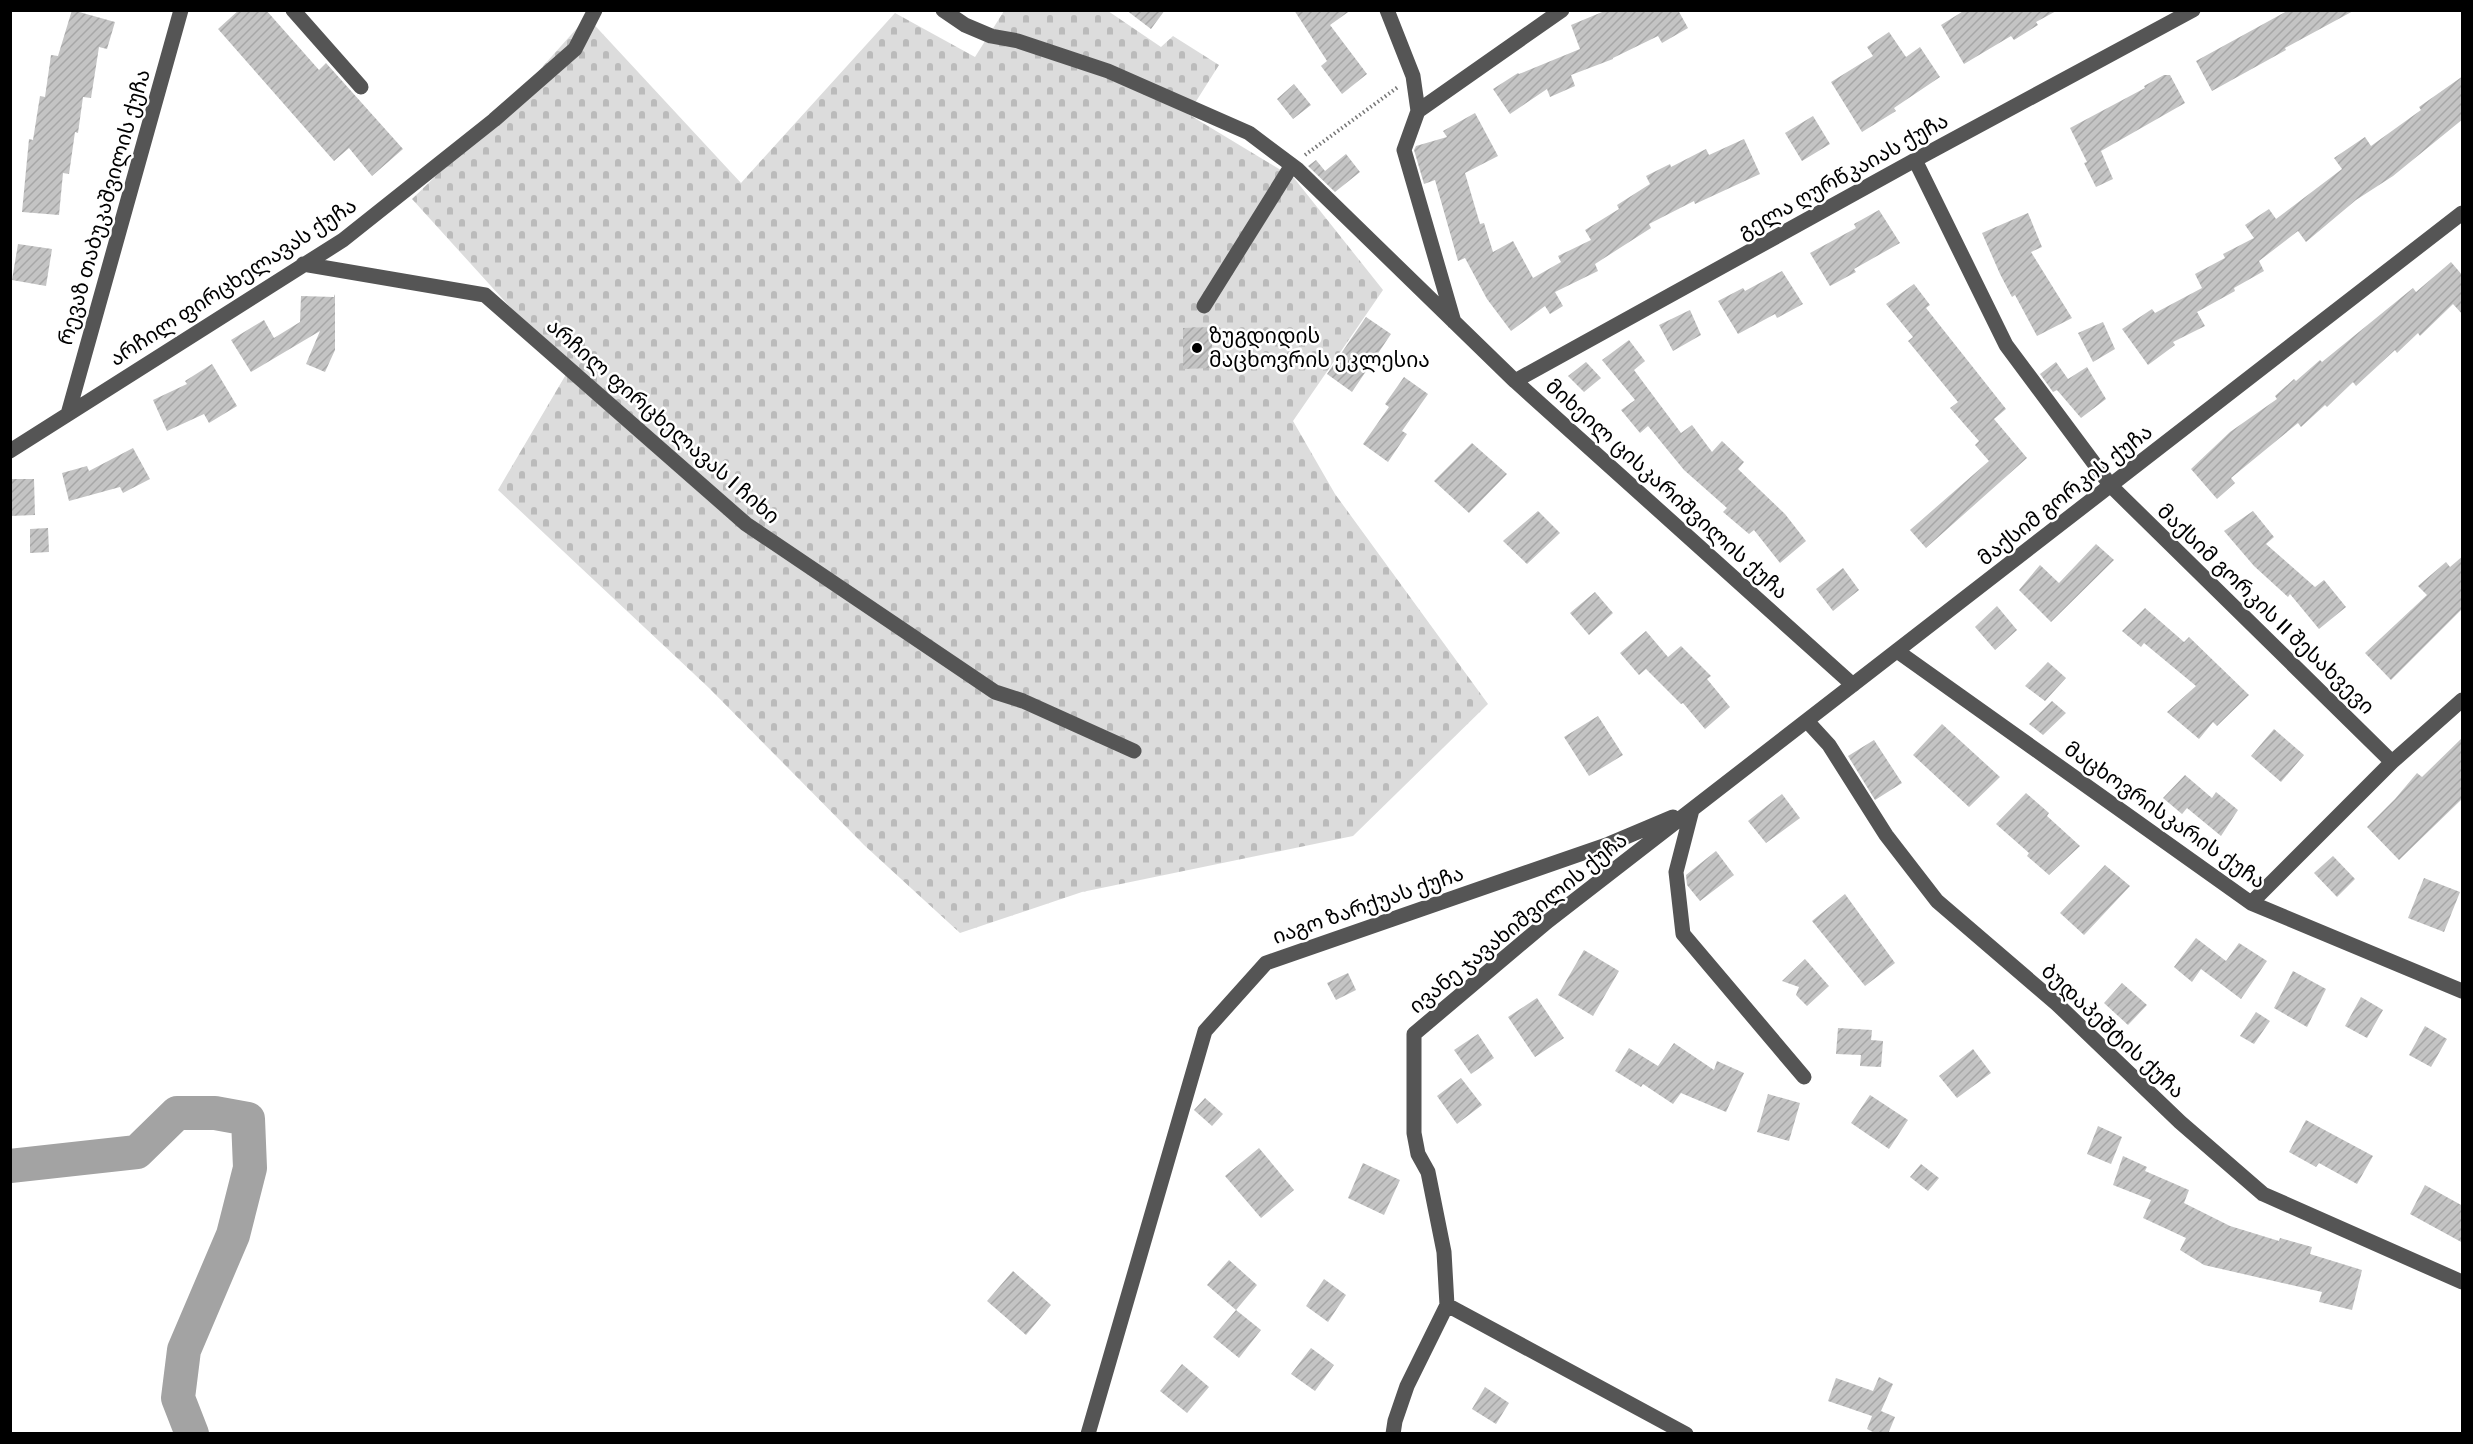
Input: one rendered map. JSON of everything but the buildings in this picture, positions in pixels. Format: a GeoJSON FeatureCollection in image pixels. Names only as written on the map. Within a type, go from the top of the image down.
{"type":"FeatureCollection","features":[{"type":"Feature","properties":{"kind":"street","name":"რევაზ თაბუკაშვილის ქუჩა"},"geometry":{"type":"LineString","coordinates":[[68,414],[181,10]]}},
{"type":"Feature","properties":{"kind":"street"},"geometry":{"type":"LineString","coordinates":[[292,10],[361,87]]}},
{"type":"Feature","properties":{"kind":"street","name":"არჩილ ფირცხელავას ქუჩა"},"geometry":{"type":"LineString","coordinates":[[10,452],[343,240],[502,113],[575,49],[595,10]]}},
{"type":"Feature","properties":{"kind":"street","name":"მიხეილ ცისკარიშვილის ქუჩა"},"geometry":{"type":"LineString","coordinates":[[943,10],[965,25],[991,36],[1018,41],[1108,71],[1249,133],[1292,165],[1515,381],[1853,685]]}},
{"type":"Feature","properties":{"kind":"street"},"geometry":{"type":"LineString","coordinates":[[1387,10],[1413,76],[1418,111],[1404,150],[1454,323]]}},
{"type":"Feature","properties":{"kind":"street"},"geometry":{"type":"LineString","coordinates":[[1418,111],[1562,10]]}},
{"type":"Feature","properties":{"kind":"street","name":"გელა ღურწკაიას ქუჩა"},"geometry":{"type":"LineString","coordinates":[[1515,381],[1915,160],[2193,10]]}},
{"type":"Feature","properties":{"kind":"street","name":"მაქსიმ გორკის II შესახვევი"},"geometry":{"type":"LineString","coordinates":[[1915,160],[2006,345],[2111,486],[2392,762]]}},
{"type":"Feature","properties":{"kind":"street"},"geometry":{"type":"LineString","coordinates":[[1204,306],[1292,165]]}},
{"type":"Feature","properties":{"kind":"street","name":"მაქსიმ გორკის ქუჩა"},"geometry":{"type":"LineString","coordinates":[[1692,810],[2463,213]]}},
{"type":"Feature","properties":{"kind":"street","name":"არჩილ ფირცხელავას I ჩიხი"},"geometry":{"type":"LineString","coordinates":[[303,264],[485,295],[746,524],[995,692],[1023,701],[1134,752]]}},
{"type":"Feature","properties":{"kind":"street","name":"მაცხოვრისკარის ქუჩა"},"geometry":{"type":"LineString","coordinates":[[1897,651],[2251,903],[2463,991]]}},
{"type":"Feature","properties":{"kind":"street"},"geometry":{"type":"LineString","coordinates":[[2251,903],[2392,762],[2463,700]]}},
{"type":"Feature","properties":{"kind":"street","name":"ბუდაპეშტის ქუჩა"},"geometry":{"type":"LineString","coordinates":[[1807,721],[1828,745],[1886,835],[1937,901],[2057,1004],[2180,1122],[2263,1194],[2463,1282]]}},
{"type":"Feature","properties":{"kind":"street"},"geometry":{"type":"LineString","coordinates":[[1692,810],[1676,872],[1683,934],[1804,1077]]}},
{"type":"Feature","properties":{"kind":"street","name":"ივანე ჯავახიშვილის ქუჩა"},"geometry":{"type":"LineString","coordinates":[[1448,1305],[1444,1252],[1428,1172],[1418,1154],[1414,1133],[1414,1034],[1548,921],[1692,810]]}},
{"type":"Feature","properties":{"kind":"street","name":"იაგო ზარქუას ქუჩა"},"geometry":{"type":"LineString","coordinates":[[1088,1434],[1204,1031],[1266,963],[1609,844],[1692,810]]}},
{"type":"Feature","properties":{"kind":"street"},"geometry":{"type":"LineString","coordinates":[[1394,1434],[1395,1421],[1407,1386],[1448,1305],[1686,1434]]}},
{"type":"Feature","properties":{"kind":"path"},"geometry":{"type":"LineString","coordinates":[[1292,165],[1413,76]]}},
{"type":"Feature","properties":{"kind":"green space"},"geometry":{"type":"Polygon","coordinates":[[[1004,11],[1108,11],[1161,47],[1173,36],[1219,65],[1188,114],[1294,178],[1383,290],[1293,421],[1335,494],[1488,704],[1353,836],[1082,892],[960,933],[864,845],[709,688],[498,490],[568,371],[412,199],[501,113],[587,17],[741,183],[895,13],[975,57],[1004,11]]]}},
{"type":"Feature","properties":{"kind":"waterway"},"geometry":{"type":"LineString","coordinates":[[10,1166],[137,1152],[177,1113],[215,1113],[248,1119],[250,1168],[233,1235],[184,1350],[178,1398],[192,1434]]}},
{"type":"Feature","properties":{"kind":"place","name":"ზუგდიდის მაცხოვრის ეკლესია"},"geometry":{"type":"Point","coordinates":[1197,348]}}]}
